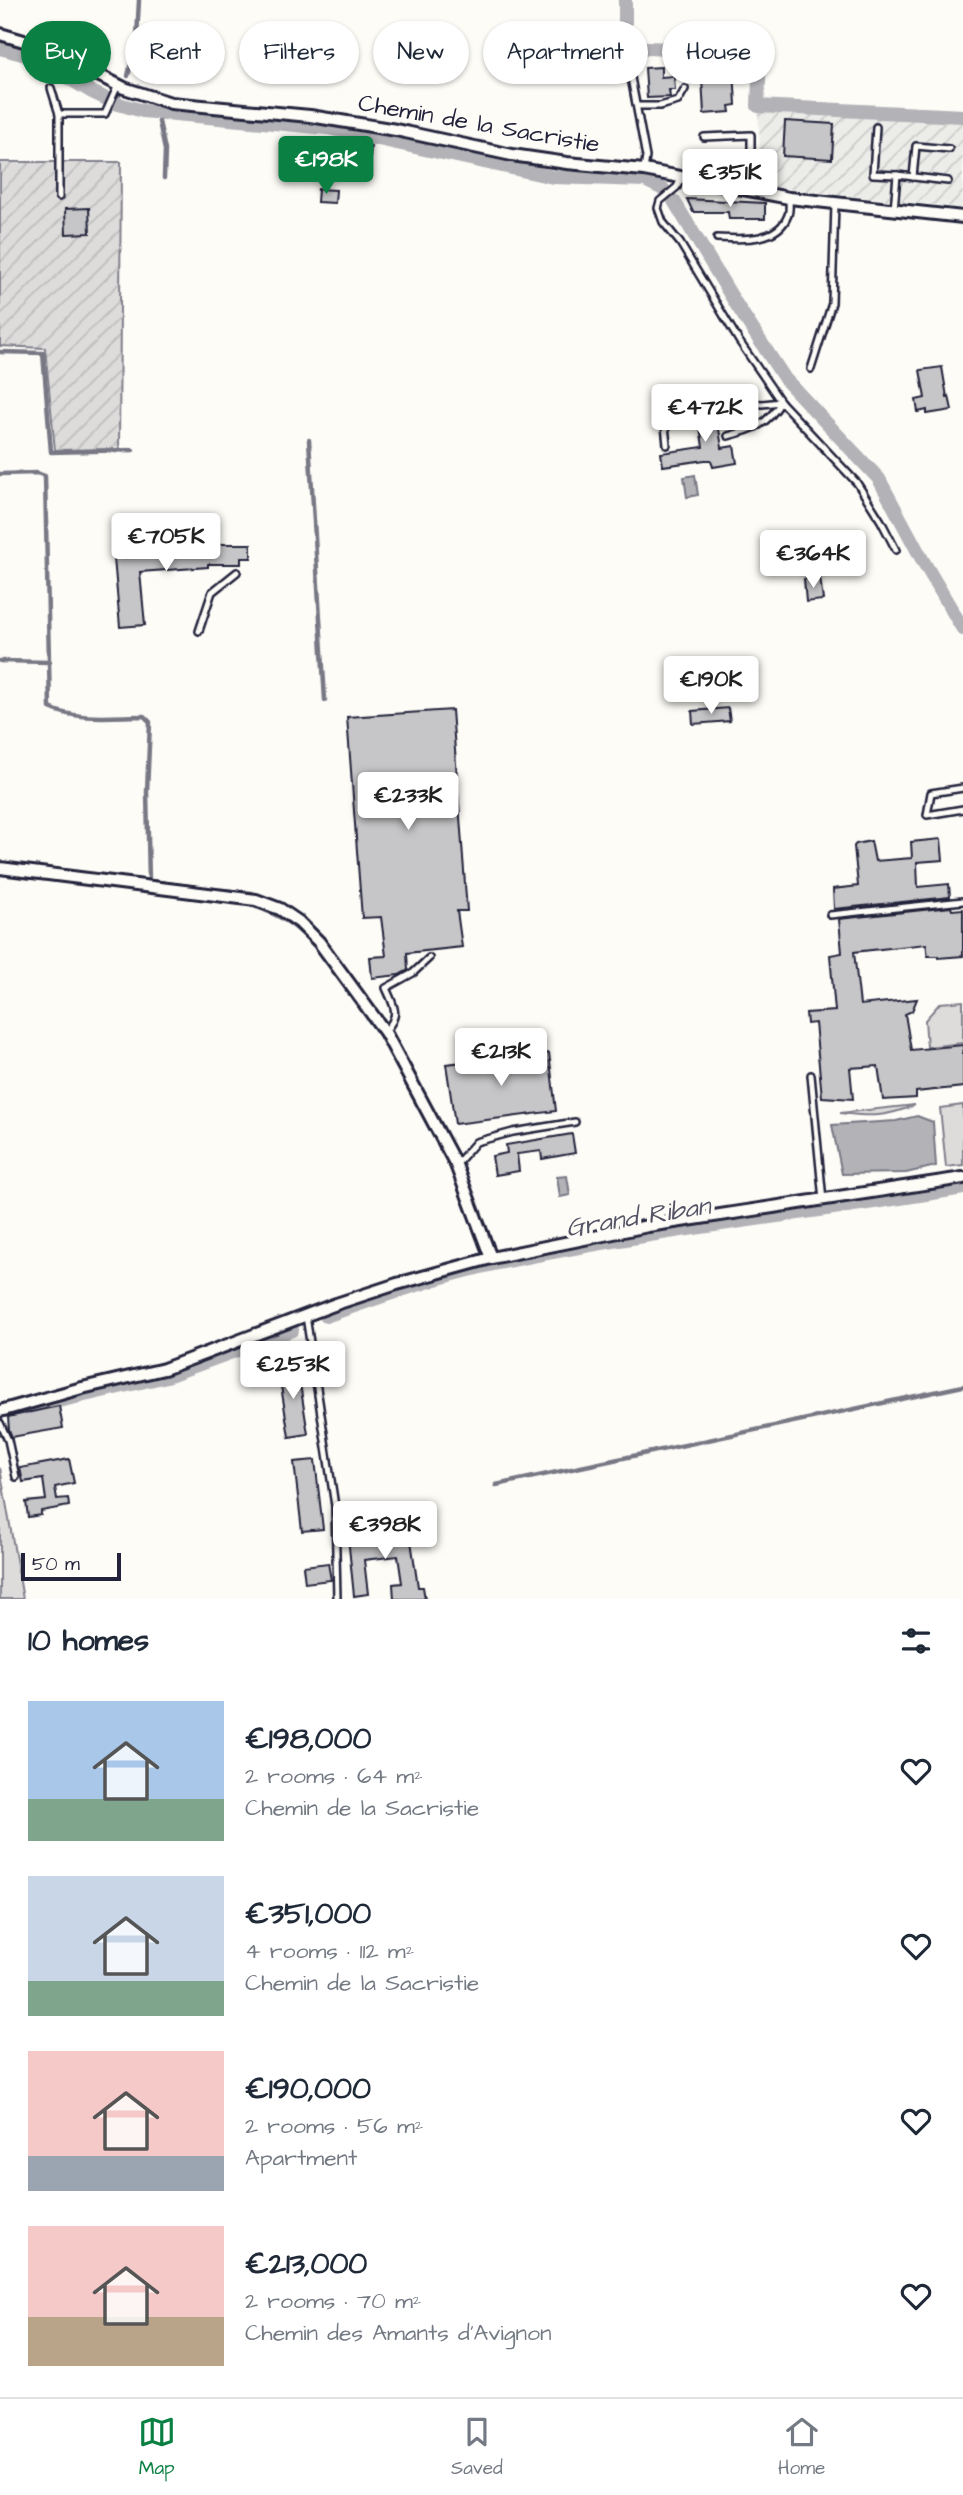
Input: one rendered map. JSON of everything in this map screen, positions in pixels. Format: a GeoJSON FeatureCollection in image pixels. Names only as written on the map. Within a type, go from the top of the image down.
{"type":"FeatureCollection","features":[{"type":"Feature","properties":{"kind":"street","name":"Chemin de la Sacristie"},"geometry":{"type":"LineString","coordinates":[[0,34],[41,46],[118,85],[147,97],[172,103],[310,116],[396,130],[512,155],[644,170],[789,198],[963,217]]}},
{"type":"Feature","properties":{"kind":"street"},"geometry":{"type":"LineString","coordinates":[[0,868],[256,900],[280,909],[299,922],[319,942],[385,1032],[456,1165],[491,1258]]}},
{"type":"Feature","properties":{"kind":"street"},"geometry":{"type":"LineString","coordinates":[[0,1411],[163,1368],[397,1284],[491,1258],[648,1226],[963,1178]]}},
{"type":"Feature","properties":{"kind":"lane"},"geometry":{"type":"LineString","coordinates":[[632,84],[646,157],[644,170]]}},
{"type":"Feature","properties":{"kind":"lane"},"geometry":{"type":"LineString","coordinates":[[59,114],[105,114],[118,85]]}},
{"type":"Feature","properties":{"kind":"lane"},"geometry":{"type":"LineString","coordinates":[[51,88],[59,114],[59,197]]}},
{"type":"Feature","properties":{"kind":"lane"},"geometry":{"type":"LineString","coordinates":[[637,106],[660,106],[678,101],[685,89]]}},
{"type":"Feature","properties":{"kind":"lane"},"geometry":{"type":"LineString","coordinates":[[876,127],[873,174],[948,181]]}},
{"type":"Feature","properties":{"kind":"lane"},"geometry":{"type":"LineString","coordinates":[[704,137],[751,135],[751,192]]}},
{"type":"Feature","properties":{"kind":"lane"},"geometry":{"type":"LineString","coordinates":[[913,177],[915,146],[949,149]]}},
{"type":"Feature","properties":{"kind":"lane"},"geometry":{"type":"LineString","coordinates":[[894,210],[897,176]]}},
{"type":"Feature","properties":{"kind":"lane"},"geometry":{"type":"LineString","coordinates":[[681,178],[677,187],[660,201],[658,208],[663,222],[680,243],[739,341],[781,402],[857,484],[896,550]]}},
{"type":"Feature","properties":{"kind":"lane"},"geometry":{"type":"LineString","coordinates":[[717,237],[745,240],[772,233],[788,216],[789,198]]}},
{"type":"Feature","properties":{"kind":"lane"},"geometry":{"type":"LineString","coordinates":[[811,369],[832,303],[835,204]]}},
{"type":"Feature","properties":{"kind":"lane"},"geometry":{"type":"LineString","coordinates":[[667,445],[663,406],[715,395],[734,401],[762,404],[781,402]]}},
{"type":"Feature","properties":{"kind":"lane"},"geometry":{"type":"LineString","coordinates":[[728,436],[756,429],[773,415],[781,402]]}},
{"type":"Feature","properties":{"kind":"lane"},"geometry":{"type":"LineString","coordinates":[[199,631],[212,592],[237,572]]}},
{"type":"Feature","properties":{"kind":"lane"},"geometry":{"type":"LineString","coordinates":[[963,788],[931,793],[927,815],[963,809]]}},
{"type":"Feature","properties":{"kind":"lane"},"geometry":{"type":"LineString","coordinates":[[830,915],[963,901]]}},
{"type":"Feature","properties":{"kind":"lane"},"geometry":{"type":"LineString","coordinates":[[385,1032],[393,1024],[396,1010],[386,988],[413,973],[429,958]]}},
{"type":"Feature","properties":{"kind":"lane"},"geometry":{"type":"LineString","coordinates":[[811,1076],[823,1200]]}},
{"type":"Feature","properties":{"kind":"lane"},"geometry":{"type":"LineString","coordinates":[[456,1165],[476,1142],[513,1132],[575,1122]]}},
{"type":"Feature","properties":{"kind":"lane"},"geometry":{"type":"LineString","coordinates":[[306,1316],[335,1506],[337,1599]]}},
{"type":"Feature","properties":{"kind":"lane"},"geometry":{"type":"LineString","coordinates":[[0,1423],[8,1440],[16,1477]]}},
{"type":"Feature","properties":{"kind":"shaded area"},"geometry":{"type":"Polygon","coordinates":[[[758,110],[963,120],[963,208],[762,186],[758,110]]]}},
{"type":"Feature","properties":{"kind":"shaded area"},"geometry":{"type":"Polygon","coordinates":[[[0,162],[121,162],[119,449],[55,450],[45,348],[0,346],[0,162]]]}},
{"type":"Feature","properties":{"kind":"shaded area"},"geometry":{"type":"Polygon","coordinates":[[[695,475],[698,495],[687,497],[684,477],[695,475]]]}},
{"type":"Feature","properties":{"kind":"shaded area"},"geometry":{"type":"Polygon","coordinates":[[[963,1001],[963,1043],[927,1047],[925,1020],[940,1003],[963,1001]]]}},
{"type":"Feature","properties":{"kind":"shaded area"},"geometry":{"type":"Polygon","coordinates":[[[915,1105],[878,1115],[840,1113],[915,1105]]]}},
{"type":"Feature","properties":{"kind":"shaded area"},"geometry":{"type":"Polygon","coordinates":[[[963,1105],[963,1165],[946,1167],[940,1108],[963,1105]]]}},
{"type":"Feature","properties":{"kind":"shaded area"},"geometry":{"type":"Polygon","coordinates":[[[917,1116],[933,1122],[936,1166],[906,1173],[842,1174],[832,1125],[896,1121],[917,1116]]]}},
{"type":"Feature","properties":{"kind":"shaded area"},"geometry":{"type":"Polygon","coordinates":[[[567,1176],[570,1195],[560,1197],[557,1177],[567,1176]]]}},
{"type":"Feature","properties":{"kind":"shaded area"},"geometry":{"type":"Polygon","coordinates":[[[0,1468],[23,1599],[0,1599],[0,1468]]]}},
{"type":"Feature","properties":{"kind":"building"},"geometry":{"type":"Polygon","coordinates":[[[661,67],[662,84],[675,84],[675,90],[669,90],[670,97],[647,98],[648,68],[661,67]]]}},
{"type":"Feature","properties":{"kind":"building"},"geometry":{"type":"Polygon","coordinates":[[[702,84],[735,84],[736,105],[729,106],[730,112],[704,114],[702,84]]]}},
{"type":"Feature","properties":{"kind":"building"},"geometry":{"type":"Polygon","coordinates":[[[785,121],[834,124],[832,159],[783,156],[785,121]]]}},
{"type":"Feature","properties":{"kind":"building"},"geometry":{"type":"Polygon","coordinates":[[[332,140],[354,141],[354,145],[371,146],[370,159],[331,155],[332,140]]]}},
{"type":"Feature","properties":{"kind":"building"},"geometry":{"type":"Polygon","coordinates":[[[318,189],[336,190],[335,203],[317,202],[318,189]]]}},
{"type":"Feature","properties":{"kind":"building"},"geometry":{"type":"Polygon","coordinates":[[[687,199],[765,203],[765,219],[729,219],[728,212],[693,212],[687,199]]]}},
{"type":"Feature","properties":{"kind":"building"},"geometry":{"type":"Polygon","coordinates":[[[89,208],[90,233],[66,234],[65,209],[89,208]]]}},
{"type":"Feature","properties":{"kind":"building"},"geometry":{"type":"Polygon","coordinates":[[[942,367],[952,410],[927,414],[927,410],[918,412],[916,400],[925,398],[920,370],[942,367]]]}},
{"type":"Feature","properties":{"kind":"building"},"geometry":{"type":"Polygon","coordinates":[[[715,404],[722,448],[734,446],[737,463],[713,467],[711,460],[705,460],[663,466],[661,453],[703,447],[697,406],[715,404]]]}},
{"type":"Feature","properties":{"kind":"building"},"geometry":{"type":"Polygon","coordinates":[[[207,544],[251,544],[251,558],[241,558],[241,564],[208,564],[208,567],[140,572],[145,625],[120,627],[114,558],[181,554],[181,548],[207,547],[207,544]]]}},
{"type":"Feature","properties":{"kind":"building"},"geometry":{"type":"Polygon","coordinates":[[[820,577],[823,600],[806,602],[804,579],[820,577]]]}},
{"type":"Feature","properties":{"kind":"building"},"geometry":{"type":"Polygon","coordinates":[[[728,708],[730,721],[693,724],[692,711],[728,708]]]}},
{"type":"Feature","properties":{"kind":"building"},"geometry":{"type":"Polygon","coordinates":[[[452,710],[467,911],[457,911],[462,947],[407,953],[408,970],[399,975],[372,978],[370,957],[386,956],[381,917],[362,918],[347,717],[452,710]]]}},
{"type":"Feature","properties":{"kind":"building"},"geometry":{"type":"Polygon","coordinates":[[[941,839],[943,860],[917,862],[918,887],[949,884],[950,897],[834,909],[833,889],[858,886],[856,844],[871,841],[875,861],[912,858],[911,842],[941,839]]]}},
{"type":"Feature","properties":{"kind":"building"},"geometry":{"type":"Polygon","coordinates":[[[951,907],[952,910],[963,909],[963,956],[928,956],[926,944],[854,952],[860,1005],[917,999],[912,1011],[905,1014],[911,1050],[963,1045],[963,1087],[916,1092],[916,1098],[883,1100],[878,1066],[850,1068],[853,1099],[822,1097],[815,1023],[807,1024],[806,1013],[835,1011],[830,955],[842,953],[839,919],[951,907]]]}},
{"type":"Feature","properties":{"kind":"building"},"geometry":{"type":"Polygon","coordinates":[[[549,1053],[556,1111],[455,1124],[446,1064],[549,1053]]]}},
{"type":"Feature","properties":{"kind":"building"},"geometry":{"type":"Polygon","coordinates":[[[572,1134],[575,1153],[542,1159],[541,1151],[517,1154],[519,1171],[495,1175],[492,1156],[507,1153],[506,1145],[572,1134]]]}},
{"type":"Feature","properties":{"kind":"building"},"geometry":{"type":"Polygon","coordinates":[[[297,1365],[308,1434],[289,1437],[278,1367],[297,1365]]]}},
{"type":"Feature","properties":{"kind":"building"},"geometry":{"type":"Polygon","coordinates":[[[59,1406],[63,1428],[12,1437],[8,1417],[59,1406]]]}},
{"type":"Feature","properties":{"kind":"building"},"geometry":{"type":"Polygon","coordinates":[[[69,1459],[74,1483],[55,1487],[57,1499],[68,1498],[69,1506],[41,1511],[41,1515],[28,1517],[26,1502],[46,1500],[43,1479],[23,1482],[20,1468],[69,1459]]]}},
{"type":"Feature","properties":{"kind":"building"},"geometry":{"type":"Polygon","coordinates":[[[315,1460],[323,1529],[302,1531],[294,1462],[315,1460]]]}},
{"type":"Feature","properties":{"kind":"building"},"geometry":{"type":"Polygon","coordinates":[[[409,1528],[418,1587],[423,1587],[425,1599],[394,1599],[393,1584],[402,1583],[398,1556],[364,1560],[368,1594],[354,1596],[348,1537],[409,1528]]]}},
{"type":"Feature","properties":{"kind":"building"},"geometry":{"type":"Polygon","coordinates":[[[328,1563],[331,1580],[305,1583],[303,1566],[328,1563]]]}},
{"type":"Feature","properties":{"kind":"waterway"},"geometry":{"type":"LineString","coordinates":[[138,21],[139,0]]}},
{"type":"Feature","properties":{"kind":"waterway"},"geometry":{"type":"LineString","coordinates":[[625,0],[625,47],[760,53],[758,106],[963,116]]}},
{"type":"Feature","properties":{"kind":"waterway"},"geometry":{"type":"LineString","coordinates":[[0,48],[33,57],[92,92],[115,103],[143,111],[328,128],[553,177],[645,180],[663,189]]}},
{"type":"Feature","properties":{"kind":"waterway"},"geometry":{"type":"LineString","coordinates":[[115,103],[119,95]]}},
{"type":"Feature","properties":{"kind":"waterway"},"geometry":{"type":"LineString","coordinates":[[157,112],[165,150],[164,178]]}},
{"type":"Feature","properties":{"kind":"waterway"},"geometry":{"type":"LineString","coordinates":[[674,201],[785,379],[879,479],[963,629]]}},
{"type":"Feature","properties":{"kind":"waterway"},"geometry":{"type":"LineString","coordinates":[[0,352],[43,353],[51,452],[133,450]]}},
{"type":"Feature","properties":{"kind":"waterway"},"geometry":{"type":"LineString","coordinates":[[309,440],[325,700]]}},
{"type":"Feature","properties":{"kind":"waterway"},"geometry":{"type":"LineString","coordinates":[[0,474],[37,473],[45,476],[50,708],[72,715],[144,716],[150,722],[147,792],[149,881],[203,888]]}},
{"type":"Feature","properties":{"kind":"waterway"},"geometry":{"type":"LineString","coordinates":[[0,661],[50,662]]}},
{"type":"Feature","properties":{"kind":"waterway"},"geometry":{"type":"LineString","coordinates":[[222,890],[252,893]]}},
{"type":"Feature","properties":{"kind":"waterway"},"geometry":{"type":"LineString","coordinates":[[251,905],[290,923],[321,953]]}},
{"type":"Feature","properties":{"kind":"waterway"},"geometry":{"type":"LineString","coordinates":[[372,1022],[384,1041]]}},
{"type":"Feature","properties":{"kind":"waterway"},"geometry":{"type":"LineString","coordinates":[[428,1123],[441,1150]]}},
{"type":"Feature","properties":{"kind":"waterway"},"geometry":{"type":"LineString","coordinates":[[464,1172],[493,1246]]}},
{"type":"Feature","properties":{"kind":"waterway","name":"Grand Riban"},"geometry":{"type":"LineString","coordinates":[[326,1316],[454,1274],[556,1251],[963,1188]]}},
{"type":"Feature","properties":{"kind":"waterway","name":"Grand Riban"},"geometry":{"type":"LineString","coordinates":[[15,1411],[167,1376],[292,1330]]}},
{"type":"Feature","properties":{"kind":"waterway"},"geometry":{"type":"LineString","coordinates":[[496,1485],[963,1386]]}}]}
